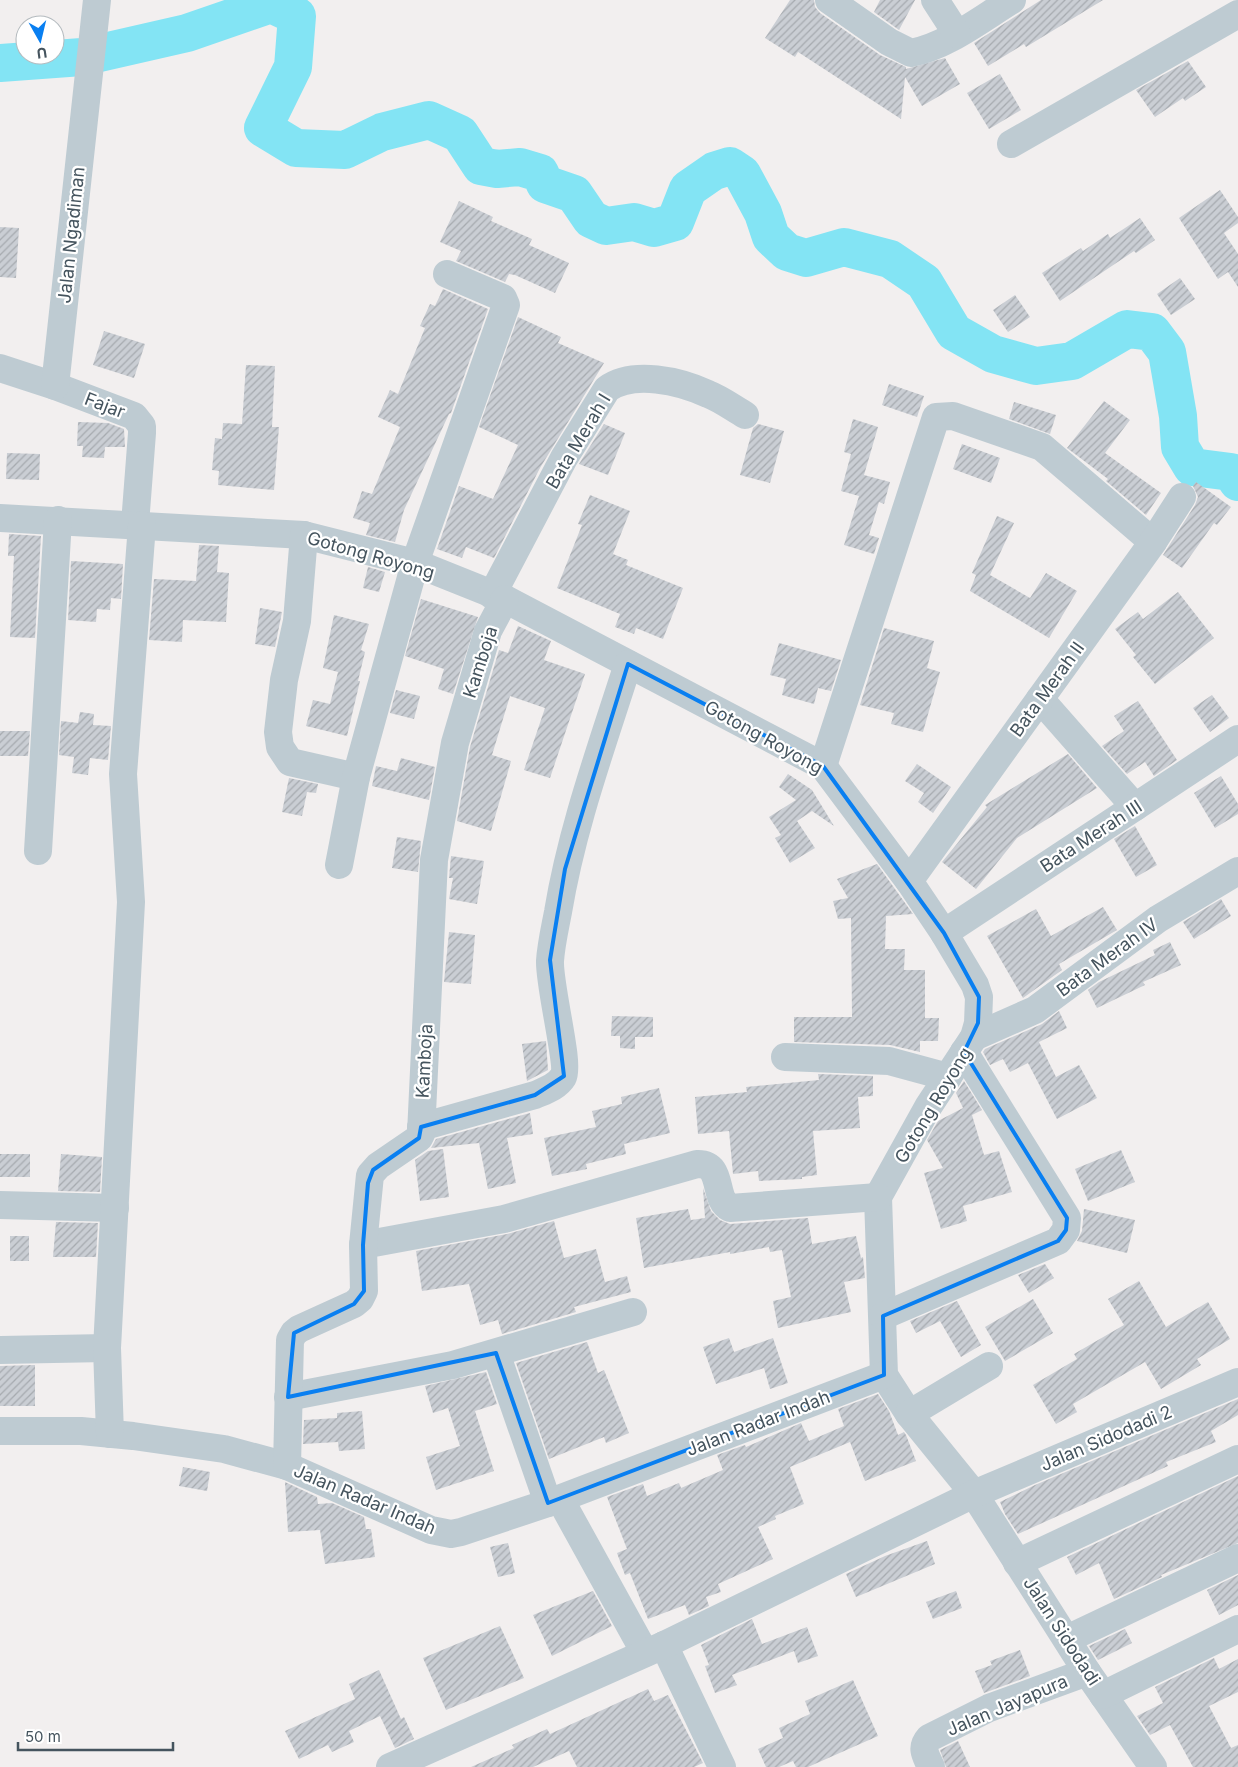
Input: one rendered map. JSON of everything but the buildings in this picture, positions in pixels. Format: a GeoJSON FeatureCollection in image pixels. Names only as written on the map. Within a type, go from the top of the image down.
{"type":"FeatureCollection","features":[{"type":"Feature","properties":{"kind":"street","name":"Jalan Ngadiman"},"geometry":{"type":"LineString","coordinates":[[55,386],[91,40],[97,0]]}},
{"type":"Feature","properties":{"kind":"street"},"geometry":{"type":"LineString","coordinates":[[829,0],[904,51],[911,53],[928,48],[957,34],[1012,0]]}},
{"type":"Feature","properties":{"kind":"street"},"geometry":{"type":"LineString","coordinates":[[935,0],[957,34]]}},
{"type":"Feature","properties":{"kind":"street"},"geometry":{"type":"LineString","coordinates":[[1011,144],[1238,14]]}},
{"type":"Feature","properties":{"kind":"street"},"geometry":{"type":"LineString","coordinates":[[339,865],[356,777],[415,563],[506,305],[502,298],[447,274]]}},
{"type":"Feature","properties":{"kind":"street","name":"Fajar"},"geometry":{"type":"LineString","coordinates":[[0,368],[55,386],[134,416],[139,421],[142,433],[139,525]]}},
{"type":"Feature","properties":{"kind":"street","name":"Bata Merah I"},"geometry":{"type":"LineString","coordinates":[[498,597],[564,458],[607,390],[614,384],[627,381],[652,380],[683,385],[708,394],[745,415]]}},
{"type":"Feature","properties":{"kind":"street"},"geometry":{"type":"LineString","coordinates":[[823,766],[936,417],[953,416],[1042,447],[1152,542]]}},
{"type":"Feature","properties":{"kind":"street","name":"Bata Merah II"},"geometry":{"type":"LineString","coordinates":[[909,881],[1152,542],[1182,497]]}},
{"type":"Feature","properties":{"kind":"street","name":"Gotong Royong"},"geometry":{"type":"LineString","coordinates":[[0,518],[304,535],[415,563],[498,597],[823,766],[909,881],[944,932],[975,985],[979,997],[979,1016],[969,1045],[928,1107],[878,1197]]}},
{"type":"Feature","properties":{"kind":"street"},"geometry":{"type":"LineString","coordinates":[[38,851],[58,520]]}},
{"type":"Feature","properties":{"kind":"street"},"geometry":{"type":"LineString","coordinates":[[110,1434],[107,1348],[131,902],[123,774],[139,525]]}},
{"type":"Feature","properties":{"kind":"street"},"geometry":{"type":"LineString","coordinates":[[304,535],[296,620],[284,680],[278,732],[280,747],[290,762],[356,777]]}},
{"type":"Feature","properties":{"kind":"street","name":"Kamboja"},"geometry":{"type":"LineString","coordinates":[[421,1127],[434,860],[455,743],[498,597]]}},
{"type":"Feature","properties":{"kind":"street"},"geometry":{"type":"LineString","coordinates":[[288,1466],[290,1340],[294,1333],[354,1304],[360,1299],[364,1291],[363,1245],[370,1175],[378,1166],[419,1138],[421,1127],[534,1095],[549,1089],[564,1076],[564,1058],[550,983],[550,960],[565,869],[628,664]]}},
{"type":"Feature","properties":{"kind":"street"},"geometry":{"type":"LineString","coordinates":[[1040,699],[1135,806]]}},
{"type":"Feature","properties":{"kind":"street","name":"Bata Merah III"},"geometry":{"type":"LineString","coordinates":[[944,932],[1238,739]]}},
{"type":"Feature","properties":{"kind":"street","name":"Bata Merah IV"},"geometry":{"type":"LineString","coordinates":[[969,1045],[1035,1010],[1158,919],[1238,871]]}},
{"type":"Feature","properties":{"kind":"street"},"geometry":{"type":"LineString","coordinates":[[883,1316],[1058,1240],[1066,1230],[1067,1218],[969,1045]]}},
{"type":"Feature","properties":{"kind":"street"},"geometry":{"type":"LineString","coordinates":[[785,1057],[889,1060],[948,1077]]}},
{"type":"Feature","properties":{"kind":"street"},"geometry":{"type":"LineString","coordinates":[[363,1245],[504,1219],[697,1164],[710,1167],[714,1173],[724,1203],[730,1208],[878,1197],[884,1375],[910,1414],[974,1494]]}},
{"type":"Feature","properties":{"kind":"street"},"geometry":{"type":"LineString","coordinates":[[0,1205],[116,1208]]}},
{"type":"Feature","properties":{"kind":"street"},"geometry":{"type":"LineString","coordinates":[[288,1397],[419,1372],[496,1353],[633,1312]]}},
{"type":"Feature","properties":{"kind":"street"},"geometry":{"type":"LineString","coordinates":[[0,1350],[107,1348]]}},
{"type":"Feature","properties":{"kind":"street"},"geometry":{"type":"LineString","coordinates":[[496,1353],[554,1501],[655,1649],[722,1767]]}},
{"type":"Feature","properties":{"kind":"street"},"geometry":{"type":"LineString","coordinates":[[910,1414],[989,1366]]}},
{"type":"Feature","properties":{"kind":"street","name":"Jalan Radar Indah"},"geometry":{"type":"LineString","coordinates":[[0,1431],[81,1431],[224,1449],[288,1466],[431,1530],[442,1533],[461,1532],[554,1501],[884,1375]]}},
{"type":"Feature","properties":{"kind":"street","name":"Jalan Sidodadi 2"},"geometry":{"type":"LineString","coordinates":[[390,1767],[655,1649],[974,1494],[1238,1382]]}},
{"type":"Feature","properties":{"kind":"street"},"geometry":{"type":"LineString","coordinates":[[1017,1563],[1238,1459]]}},
{"type":"Feature","properties":{"kind":"street","name":"Jalan Sidodadi"},"geometry":{"type":"LineString","coordinates":[[974,1494],[1087,1672],[1153,1767]]}},
{"type":"Feature","properties":{"kind":"street"},"geometry":{"type":"LineString","coordinates":[[1067,1639],[1238,1558]]}},
{"type":"Feature","properties":{"kind":"street"},"geometry":{"type":"LineString","coordinates":[[1104,1695],[1238,1629]]}},
{"type":"Feature","properties":{"kind":"street","name":"Jalan Jayapura"},"geometry":{"type":"LineString","coordinates":[[931,1767],[924,1749],[924,1745],[929,1738],[989,1708],[1087,1672]]}},
{"type":"Feature","properties":{"kind":"highlighted area"},"geometry":{"type":"Polygon","coordinates":[[[628,664],[823,766],[944,933],[979,997],[978,1023],[964,1052],[1067,1218],[1066,1230],[1058,1241],[883,1316],[884,1375],[548,1503],[496,1353],[288,1397],[294,1333],[354,1304],[364,1291],[363,1245],[368,1183],[373,1170],[419,1138],[421,1127],[535,1095],[564,1076],[550,960],[565,869],[628,664]]]}},
{"type":"Feature","properties":{"kind":"waterway"},"geometry":{"type":"LineString","coordinates":[[0,63],[82,57],[187,33],[271,4],[297,16],[293,67],[263,128],[296,148],[345,150],[382,132],[429,120],[460,134],[481,166],[497,169],[520,167],[540,173],[545,184],[574,194],[591,219],[606,226],[634,222],[654,228],[675,222],[688,189],[714,171],[730,166],[742,174],[763,213],[771,237],[787,252],[806,258],[844,247],[890,259],[924,282],[954,332],[993,354],[1036,366],[1072,361],[1127,329],[1152,332],[1167,352],[1178,416],[1180,447],[1192,467],[1231,472],[1238,482]]}}]}
